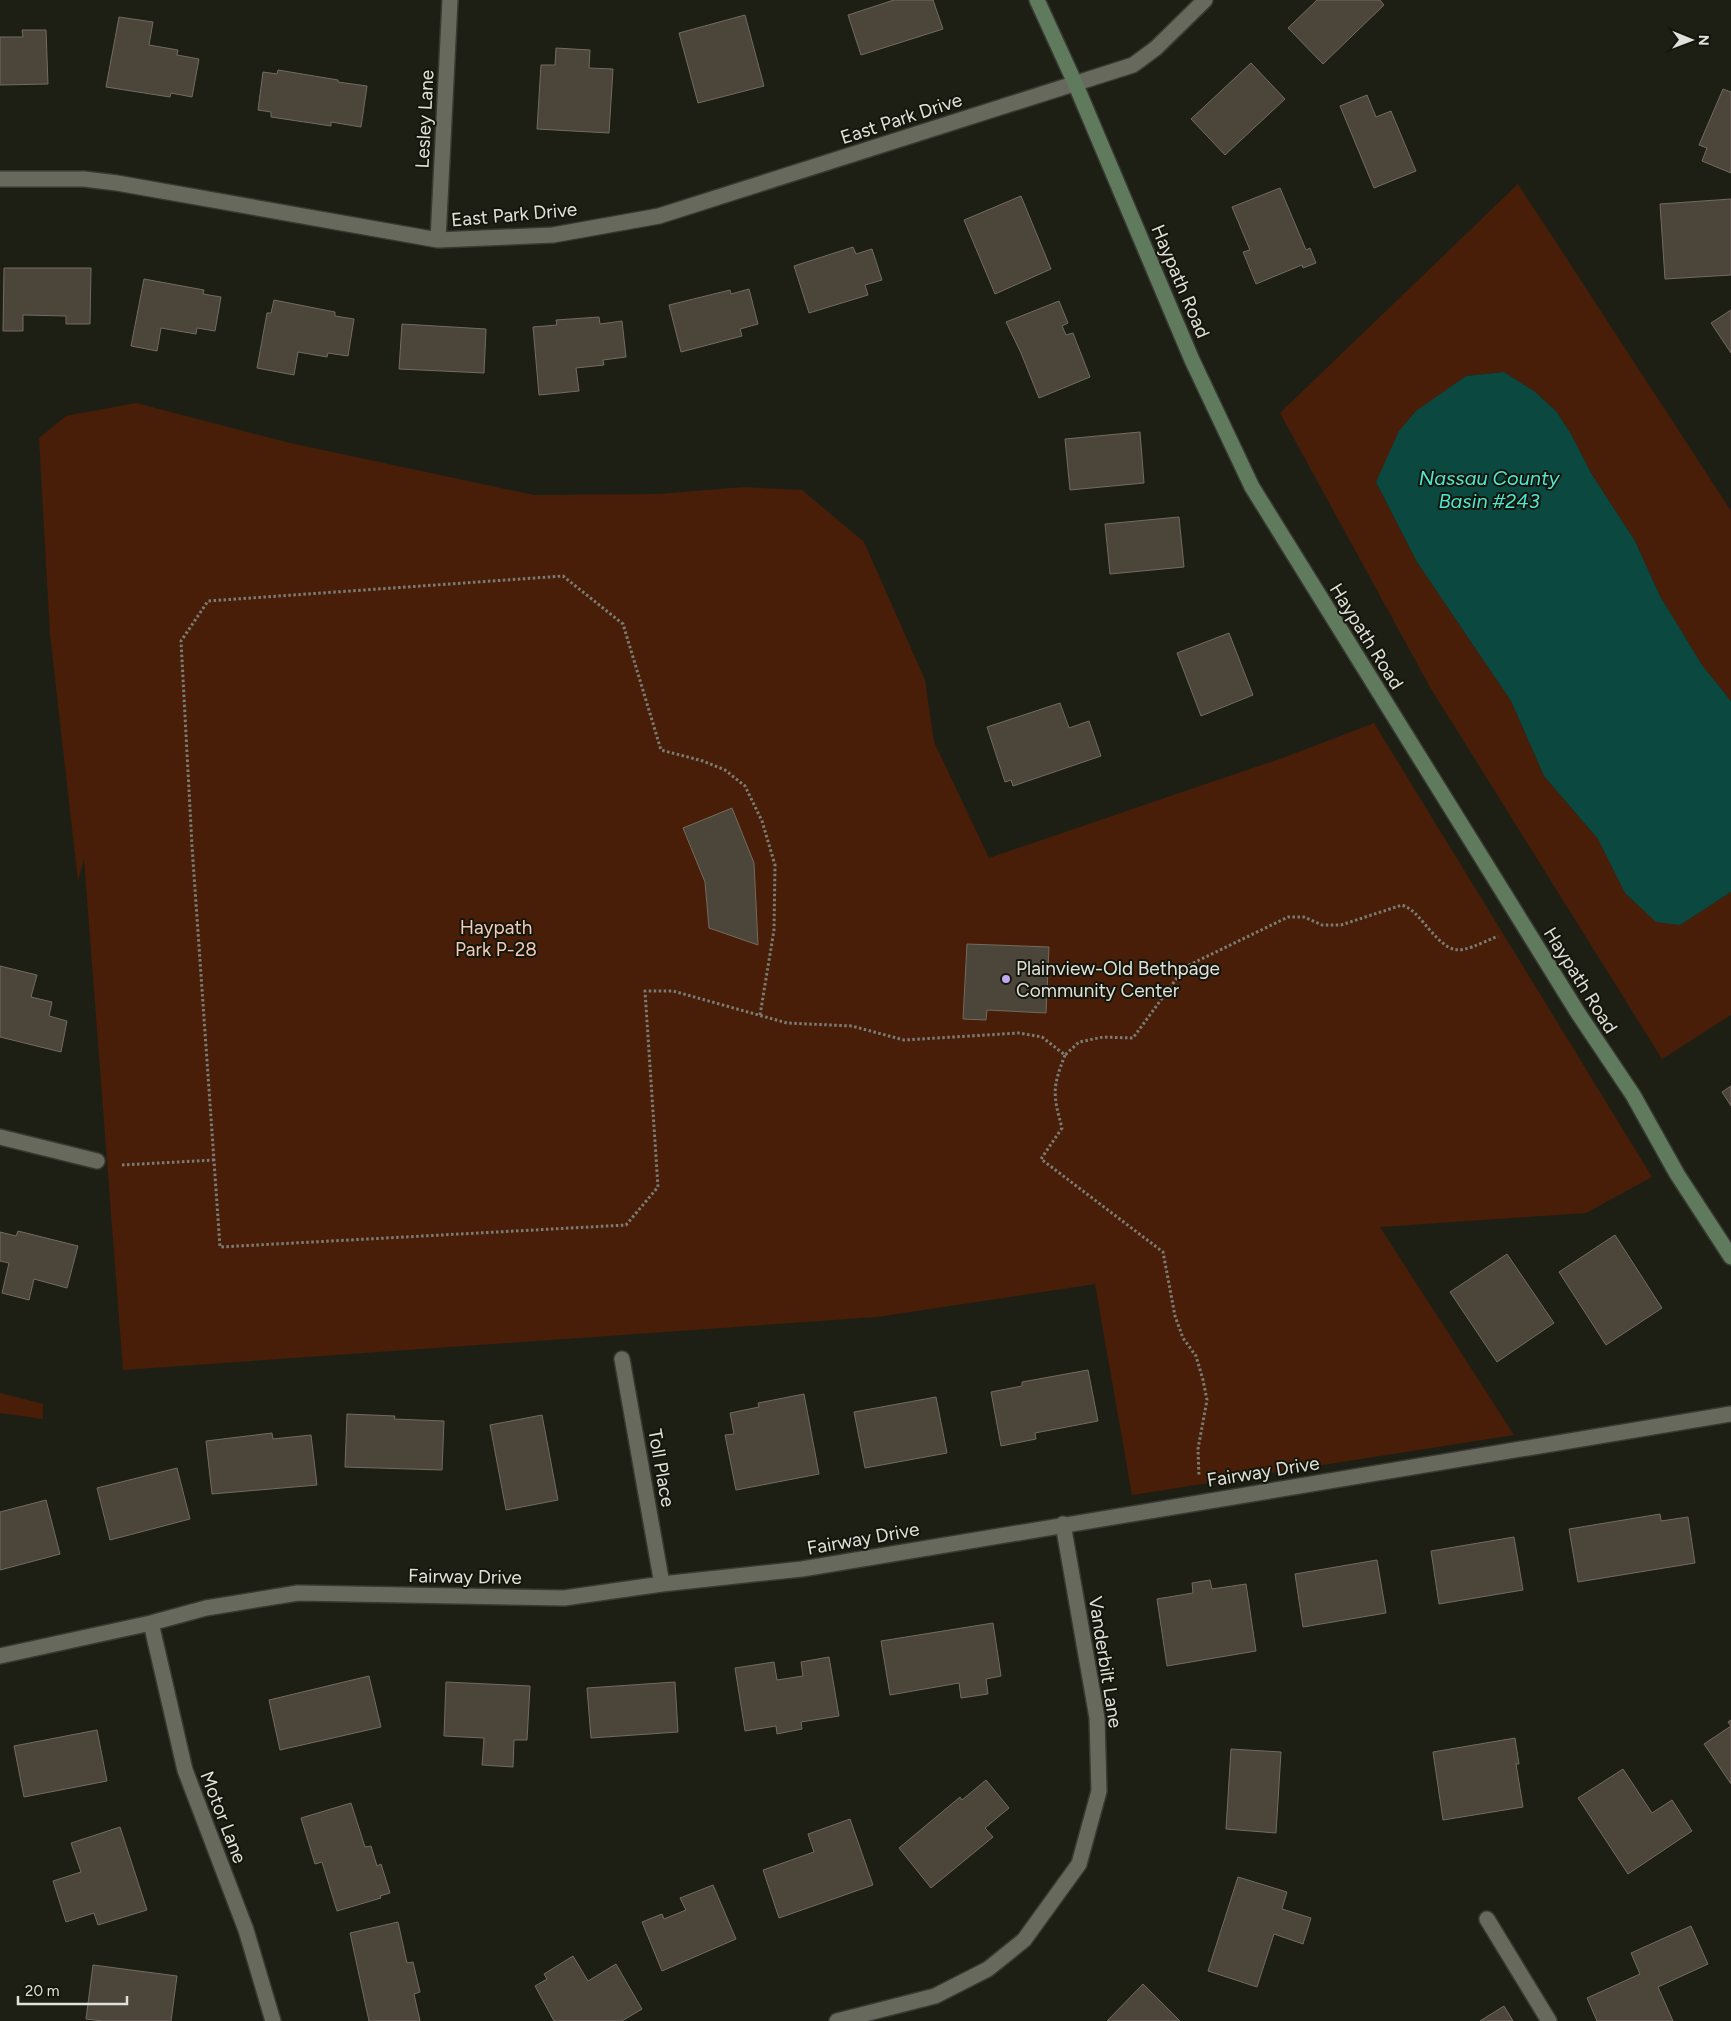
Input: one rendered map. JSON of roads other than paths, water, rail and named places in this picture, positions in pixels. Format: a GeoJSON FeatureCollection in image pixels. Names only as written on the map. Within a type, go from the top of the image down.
{"type":"FeatureCollection","features":[{"type":"Feature","properties":{"kind":"street","name":"Lesley Lane"},"geometry":{"type":"LineString","coordinates":[[438,240],[450,0]]}},
{"type":"Feature","properties":{"kind":"street","name":"Haypath Road"},"geometry":{"type":"LineString","coordinates":[[1036,0],[1075,83],[1192,360],[1252,487],[1578,1013],[1633,1095],[1677,1174],[1731,1257]]}},
{"type":"Feature","properties":{"kind":"street","name":"East Park Drive"},"geometry":{"type":"LineString","coordinates":[[0,179],[84,179],[438,240],[552,235],[659,216],[1133,66],[1156,48],[1205,0]]}},
{"type":"Feature","properties":{"kind":"street"},"geometry":{"type":"LineString","coordinates":[[0,1137],[97,1161]]}},
{"type":"Feature","properties":{"kind":"street","name":"Toll Place"},"geometry":{"type":"LineString","coordinates":[[622,1359],[662,1584]]}},
{"type":"Feature","properties":{"kind":"street","name":"Fairway Drive"},"geometry":{"type":"LineString","coordinates":[[0,1656],[151,1623],[206,1608],[298,1593],[564,1598],[662,1584],[802,1569],[1731,1414]]}},
{"type":"Feature","properties":{"kind":"street","name":"Vanderbilt Lane"},"geometry":{"type":"LineString","coordinates":[[837,2021],[935,1996],[988,1969],[1024,1940],[1079,1864],[1099,1791],[1097,1718],[1063,1524]]}},
{"type":"Feature","properties":{"kind":"street","name":"Motor Lane"},"geometry":{"type":"LineString","coordinates":[[151,1623],[185,1770],[246,1930],[273,2021]]}},
{"type":"Feature","properties":{"kind":"street"},"geometry":{"type":"LineString","coordinates":[[1487,1919],[1549,2021]]}},
{"type":"Feature","properties":{"kind":"water","name":"Nassau County Basin #243"},"geometry":{"type":"Polygon","coordinates":[[[1504,372],[1534,391],[1556,411],[1571,434],[1591,473],[1635,541],[1660,596],[1702,665],[1731,701],[1731,892],[1680,925],[1656,922],[1625,893],[1598,839],[1544,776],[1511,701],[1417,562],[1376,482],[1399,431],[1416,411],[1466,376],[1504,372]]]}},
{"type":"Feature","properties":{"kind":"place","name":"Plainview-Old Bethpage Community Center"},"geometry":{"type":"Point","coordinates":[1006,979]}},
{"type":"Feature","properties":{"kind":"park label","name":"Haypath Park P-28"},"geometry":{"type":"Point","coordinates":[496,938]}}]}
